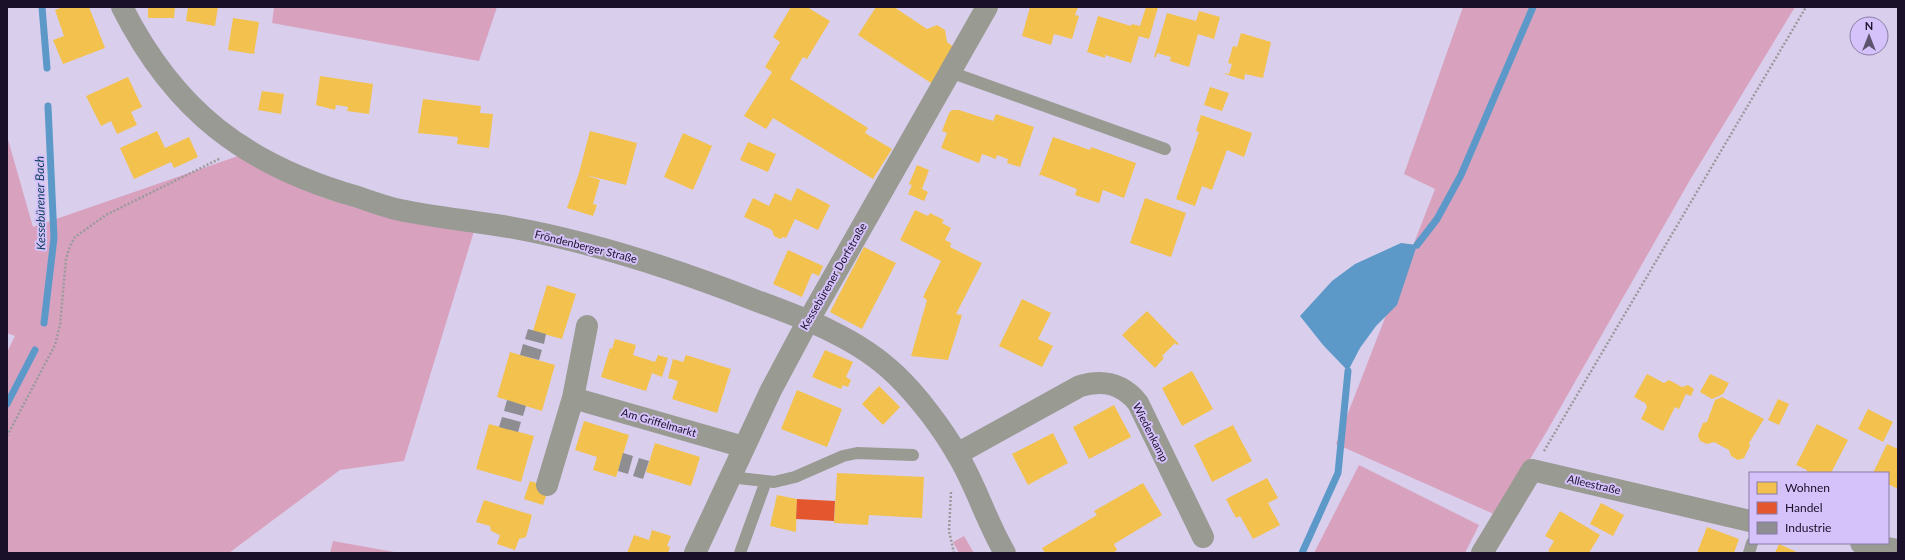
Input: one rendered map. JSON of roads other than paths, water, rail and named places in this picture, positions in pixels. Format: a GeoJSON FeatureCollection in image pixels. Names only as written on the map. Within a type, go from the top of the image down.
{"type":"FeatureCollection","features":[{"type":"Feature","properties":{"kind":"main road","name":"Fröndenberger Straße"},"geometry":{"type":"LineString","coordinates":[[122,7],[151,60],[182,97],[239,145],[281,170],[330,189],[399,210],[515,228],[595,246],[656,264],[808,320],[837,334],[873,356],[896,376],[922,404],[962,463],[1005,553]]}},
{"type":"Feature","properties":{"kind":"street","name":"Kessebürener Dorfstraße"},"geometry":{"type":"LineString","coordinates":[[695,553],[771,390],[808,320],[987,7]]}},
{"type":"Feature","properties":{"kind":"street"},"geometry":{"type":"LineString","coordinates":[[547,484],[573,398],[587,326]]}},
{"type":"Feature","properties":{"kind":"street","name":"Wiedenkamp"},"geometry":{"type":"LineString","coordinates":[[962,463],[1080,386],[1091,383],[1112,384],[1122,388],[1138,403],[1203,537]]}},
{"type":"Feature","properties":{"kind":"street","name":"Am Griffelmarkt"},"geometry":{"type":"LineString","coordinates":[[573,398],[744,447]]}},
{"type":"Feature","properties":{"kind":"street","name":"Alleestraße"},"geometry":{"type":"LineString","coordinates":[[1482,553],[1532,470],[1749,521]]}},
{"type":"Feature","properties":{"kind":"street"},"geometry":{"type":"LineString","coordinates":[[1866,544],[1898,550]]}},
{"type":"Feature","properties":{"kind":"lane"},"geometry":{"type":"LineString","coordinates":[[950,72],[1165,149]]}},
{"type":"Feature","properties":{"kind":"lane"},"geometry":{"type":"LineString","coordinates":[[730,477],[774,482],[794,477],[843,456],[857,453],[913,455]]}},
{"type":"Feature","properties":{"kind":"lane"},"geometry":{"type":"LineString","coordinates":[[740,553],[766,481]]}},
{"type":"Feature","properties":{"kind":"water"},"geometry":{"type":"Polygon","coordinates":[[[1401,243],[1417,245],[1397,305],[1376,326],[1360,348],[1348,371],[1323,345],[1300,316],[1332,281],[1355,264],[1401,243]]]}},
{"type":"Feature","properties":{"kind":"waterway","name":"Kessebürener Bach"},"geometry":{"type":"LineString","coordinates":[[42,7],[47,68]]}},
{"type":"Feature","properties":{"kind":"waterway"},"geometry":{"type":"LineString","coordinates":[[1417,245],[1437,219],[1461,175],[1533,7]]}},
{"type":"Feature","properties":{"kind":"waterway","name":"Kessebürener Bach"},"geometry":{"type":"LineString","coordinates":[[44,323],[54,238],[48,106]]}},
{"type":"Feature","properties":{"kind":"waterway","name":"Kessebürener Bach"},"geometry":{"type":"LineString","coordinates":[[7,404],[35,350]]}},
{"type":"Feature","properties":{"kind":"waterway"},"geometry":{"type":"LineString","coordinates":[[1302,553],[1338,473],[1348,371]]}}]}
